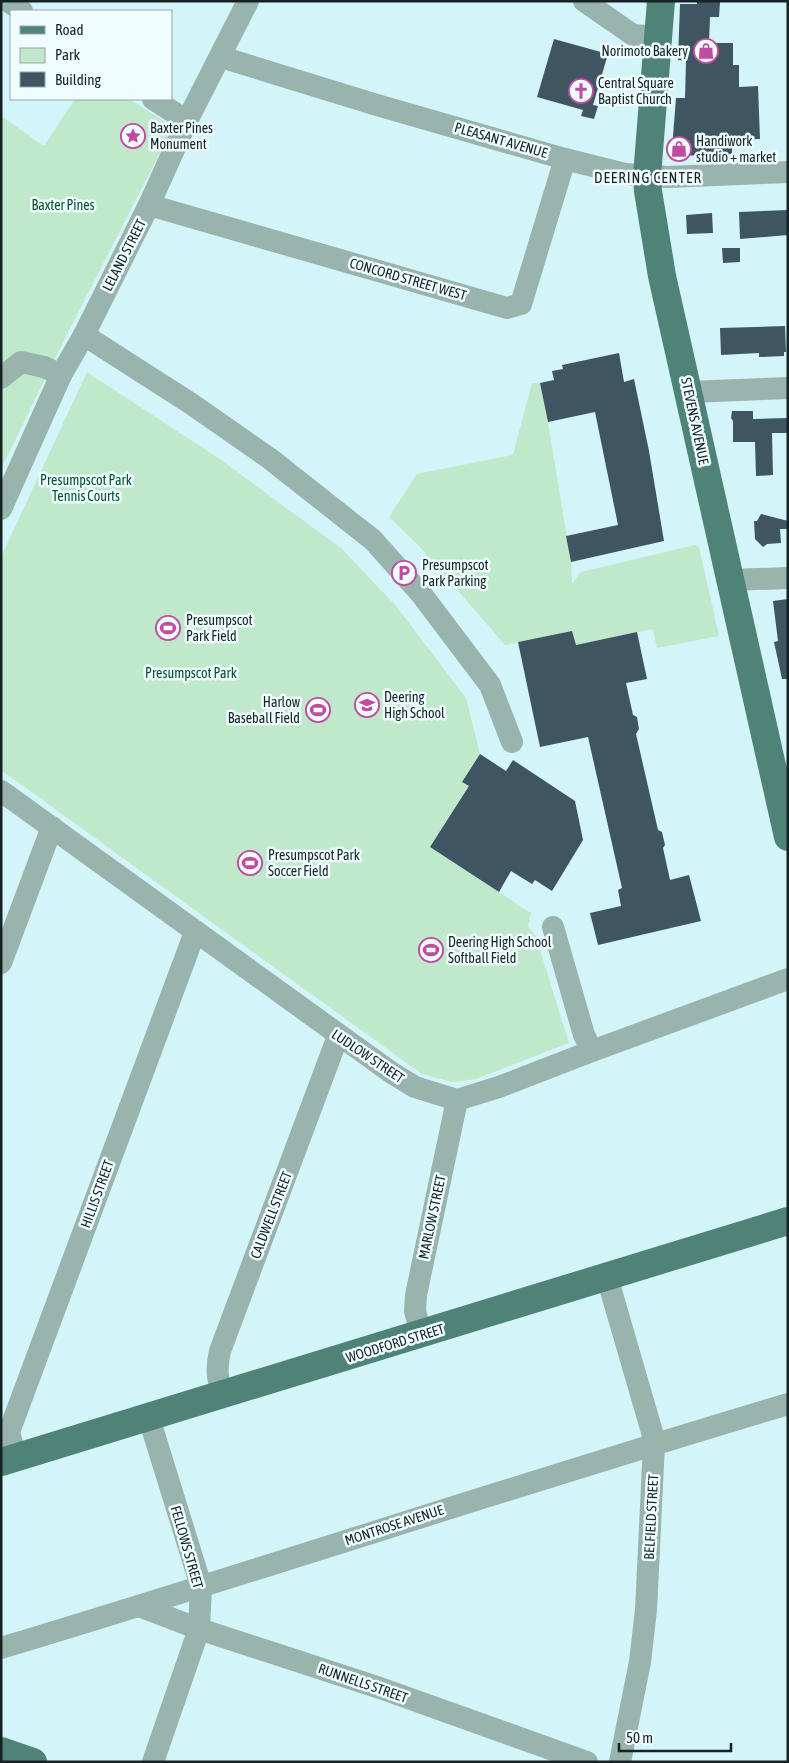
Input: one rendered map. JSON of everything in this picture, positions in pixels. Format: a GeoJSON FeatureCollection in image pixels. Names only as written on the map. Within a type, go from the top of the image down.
{"type":"FeatureCollection","features":[{"type":"Feature","properties":{"kind":"main road","name":"STEVENS AVENUE"},"geometry":{"type":"LineString","coordinates":[[661,1],[647,176],[648,191],[662,276],[730,580],[780,768],[788,837]]}},
{"type":"Feature","properties":{"kind":"main road","name":"WOODFORD STREET"},"geometry":{"type":"LineString","coordinates":[[9,1460],[788,1222]]}},
{"type":"Feature","properties":{"kind":"main road"},"geometry":{"type":"LineString","coordinates":[[1,1751],[33,1762]]}},
{"type":"Feature","properties":{"kind":"street"},"geometry":{"type":"LineString","coordinates":[[8,1],[21,10]]}},
{"type":"Feature","properties":{"kind":"street","name":"LELAND STREET"},"geometry":{"type":"LineString","coordinates":[[1,509],[61,375],[84,335],[149,204],[187,120],[221,57],[248,1]]}},
{"type":"Feature","properties":{"kind":"street"},"geometry":{"type":"LineString","coordinates":[[584,1],[632,35],[659,37]]}},
{"type":"Feature","properties":{"kind":"street","name":"PLEASANT AVENUE"},"geometry":{"type":"LineString","coordinates":[[221,57],[377,105],[565,159],[625,174],[668,177],[788,172]]}},
{"type":"Feature","properties":{"kind":"street"},"geometry":{"type":"LineString","coordinates":[[155,100],[187,120]]}},
{"type":"Feature","properties":{"kind":"street","name":"CONCORD STREET WEST"},"geometry":{"type":"LineString","coordinates":[[149,204],[507,308],[521,304],[565,159]]}},
{"type":"Feature","properties":{"kind":"street"},"geometry":{"type":"LineString","coordinates":[[84,335],[190,403],[270,458],[372,540],[422,595],[490,685],[512,742]]}},
{"type":"Feature","properties":{"kind":"street"},"geometry":{"type":"LineString","coordinates":[[1,378],[21,362],[44,367],[61,375]]}},
{"type":"Feature","properties":{"kind":"street"},"geometry":{"type":"LineString","coordinates":[[689,392],[788,388]]}},
{"type":"Feature","properties":{"kind":"street"},"geometry":{"type":"LineString","coordinates":[[730,580],[788,578]]}},
{"type":"Feature","properties":{"kind":"street","name":"LUDLOW STREET"},"geometry":{"type":"LineString","coordinates":[[1,791],[338,1036],[415,1087],[457,1100]]}},
{"type":"Feature","properties":{"kind":"street"},"geometry":{"type":"LineString","coordinates":[[1,963],[52,827]]}},
{"type":"Feature","properties":{"kind":"street"},"geometry":{"type":"LineString","coordinates":[[553,927],[584,1035],[592,1051]]}},
{"type":"Feature","properties":{"kind":"street","name":"HILLIS STREET"},"geometry":{"type":"LineString","coordinates":[[9,1460],[9,1432],[195,932]]}},
{"type":"Feature","properties":{"kind":"street"},"geometry":{"type":"LineString","coordinates":[[457,1100],[499,1088],[592,1051],[788,979]]}},
{"type":"Feature","properties":{"kind":"street","name":"CALDWELL STREET"},"geometry":{"type":"LineString","coordinates":[[222,1396],[217,1380],[216,1365],[220,1351],[338,1036]]}},
{"type":"Feature","properties":{"kind":"street","name":"MARLOW STREET"},"geometry":{"type":"LineString","coordinates":[[421,1334],[415,1311],[416,1295],[457,1100]]}},
{"type":"Feature","properties":{"kind":"street","name":"BELFIELD STREET"},"geometry":{"type":"LineString","coordinates":[[607,1277],[654,1444],[646,1610],[640,1662],[620,1762]]}},
{"type":"Feature","properties":{"kind":"street","name":"MONTROSE AVENUE"},"geometry":{"type":"LineString","coordinates":[[1,1648],[788,1404]]}},
{"type":"Feature","properties":{"kind":"street","name":"FELLOWS STREET"},"geometry":{"type":"LineString","coordinates":[[149,1418],[201,1586],[198,1628],[153,1762]]}},
{"type":"Feature","properties":{"kind":"street","name":"RUNNELLS STREET"},"geometry":{"type":"LineString","coordinates":[[139,1606],[198,1628],[380,1688],[587,1762]]}},
{"type":"Feature","properties":{"kind":"green space","name":"Baxter Pines"},"geometry":{"type":"Polygon","coordinates":[[[74,100],[131,100],[173,127],[59,350],[1,469],[1,116],[44,146],[74,100]]]}},
{"type":"Feature","properties":{"kind":"green space","name":"Presumpscot Park"},"geometry":{"type":"Polygon","coordinates":[[[87,372],[221,460],[342,549],[396,606],[466,698],[480,754],[462,782],[469,786],[430,847],[531,913],[528,926],[536,937],[569,1043],[476,1079],[452,1082],[422,1074],[1,770],[1,557],[87,372]]]}},
{"type":"Feature","properties":{"kind":"green space"},"geometry":{"type":"Polygon","coordinates":[[[532,383],[540,383],[548,422],[571,562],[572,584],[581,572],[695,545],[699,547],[719,636],[657,648],[653,629],[576,645],[572,631],[505,645],[419,546],[389,517],[417,474],[513,455],[532,383]]]}},
{"type":"Feature","properties":{"kind":"building"},"geometry":{"type":"Polygon","coordinates":[[[697,1],[720,2],[719,17],[710,17],[709,43],[733,43],[733,65],[739,65],[739,87],[758,86],[760,139],[732,140],[732,154],[678,156],[672,149],[676,98],[685,98],[686,61],[678,60],[680,4],[697,4],[697,1]]]}},
{"type":"Feature","properties":{"kind":"building"},"geometry":{"type":"Polygon","coordinates":[[[554,39],[608,54],[593,105],[598,106],[594,119],[581,116],[583,110],[537,97],[554,39]]]}},
{"type":"Feature","properties":{"kind":"building"},"geometry":{"type":"Polygon","coordinates":[[[788,210],[788,235],[740,239],[739,212],[788,210]]]}},
{"type":"Feature","properties":{"kind":"building"},"geometry":{"type":"Polygon","coordinates":[[[712,213],[713,233],[687,234],[686,215],[712,213]]]}},
{"type":"Feature","properties":{"kind":"building"},"geometry":{"type":"Polygon","coordinates":[[[722,248],[740,248],[740,262],[723,263],[722,248]]]}},
{"type":"Feature","properties":{"kind":"building"},"geometry":{"type":"Polygon","coordinates":[[[785,326],[786,352],[784,352],[784,356],[759,357],[759,353],[721,355],[720,328],[785,326]]]}},
{"type":"Feature","properties":{"kind":"building"},"geometry":{"type":"Polygon","coordinates":[[[619,353],[624,382],[634,379],[649,451],[664,541],[571,562],[566,536],[618,525],[595,412],[548,422],[540,383],[554,380],[552,371],[563,369],[562,365],[619,353]]]}},
{"type":"Feature","properties":{"kind":"building"},"geometry":{"type":"Polygon","coordinates":[[[732,411],[753,411],[753,419],[787,418],[787,433],[772,433],[773,475],[756,476],[755,442],[733,442],[732,411]]]}},
{"type":"Feature","properties":{"kind":"building"},"geometry":{"type":"Polygon","coordinates":[[[761,514],[788,521],[788,529],[780,529],[781,543],[767,544],[763,547],[755,539],[754,521],[757,521],[761,514]]]}},
{"type":"Feature","properties":{"kind":"building"},"geometry":{"type":"Polygon","coordinates":[[[788,599],[788,679],[782,679],[774,642],[778,641],[773,601],[788,599]]]}},
{"type":"Feature","properties":{"kind":"building"},"geometry":{"type":"Polygon","coordinates":[[[572,631],[576,645],[637,632],[647,679],[626,683],[633,715],[637,717],[639,729],[636,734],[658,830],[662,832],[665,845],[663,848],[670,880],[689,875],[701,921],[598,945],[590,913],[621,906],[618,890],[622,888],[588,737],[540,747],[518,642],[572,631]]]}},
{"type":"Feature","properties":{"kind":"building"},"geometry":{"type":"Polygon","coordinates":[[[480,754],[506,771],[513,760],[575,801],[583,840],[552,891],[535,880],[532,884],[511,871],[499,892],[430,847],[469,786],[462,782],[480,754]]]}},
{"type":"Feature","properties":{"kind":"place","name":"Norimoto Bakery"},"geometry":{"type":"Point","coordinates":[706,51]}},
{"type":"Feature","properties":{"kind":"place","name":"Central Square Baptist Church"},"geometry":{"type":"Point","coordinates":[581,91]}},
{"type":"Feature","properties":{"kind":"place","name":"Baxter Pines Monument"},"geometry":{"type":"Point","coordinates":[133,136]}},
{"type":"Feature","properties":{"kind":"place","name":"Handiwork studio + market"},"geometry":{"type":"Point","coordinates":[679,149]}},
{"type":"Feature","properties":{"kind":"place","name":"Presumpscot Park Parking"},"geometry":{"type":"Point","coordinates":[404,573]}},
{"type":"Feature","properties":{"kind":"place","name":"Presumpscot Park Field"},"geometry":{"type":"Point","coordinates":[168,628]}},
{"type":"Feature","properties":{"kind":"place","name":"Deering High School"},"geometry":{"type":"Point","coordinates":[367,705]}},
{"type":"Feature","properties":{"kind":"place","name":"Harlow Baseball Field"},"geometry":{"type":"Point","coordinates":[318,710]}},
{"type":"Feature","properties":{"kind":"place","name":"Presumpscot Park Soccer Field"},"geometry":{"type":"Point","coordinates":[250,863]}},
{"type":"Feature","properties":{"kind":"place","name":"Deering High School Softball Field"},"geometry":{"type":"Point","coordinates":[431,950]}},
{"type":"Feature","properties":{"kind":"district","name":"DEERING CENTER"},"geometry":{"type":"Point","coordinates":[648,177]}},
{"type":"Feature","properties":{"kind":"park label","name":"Presumpscot Park Tennis Courts"},"geometry":{"type":"Point","coordinates":[86,488]}}]}
